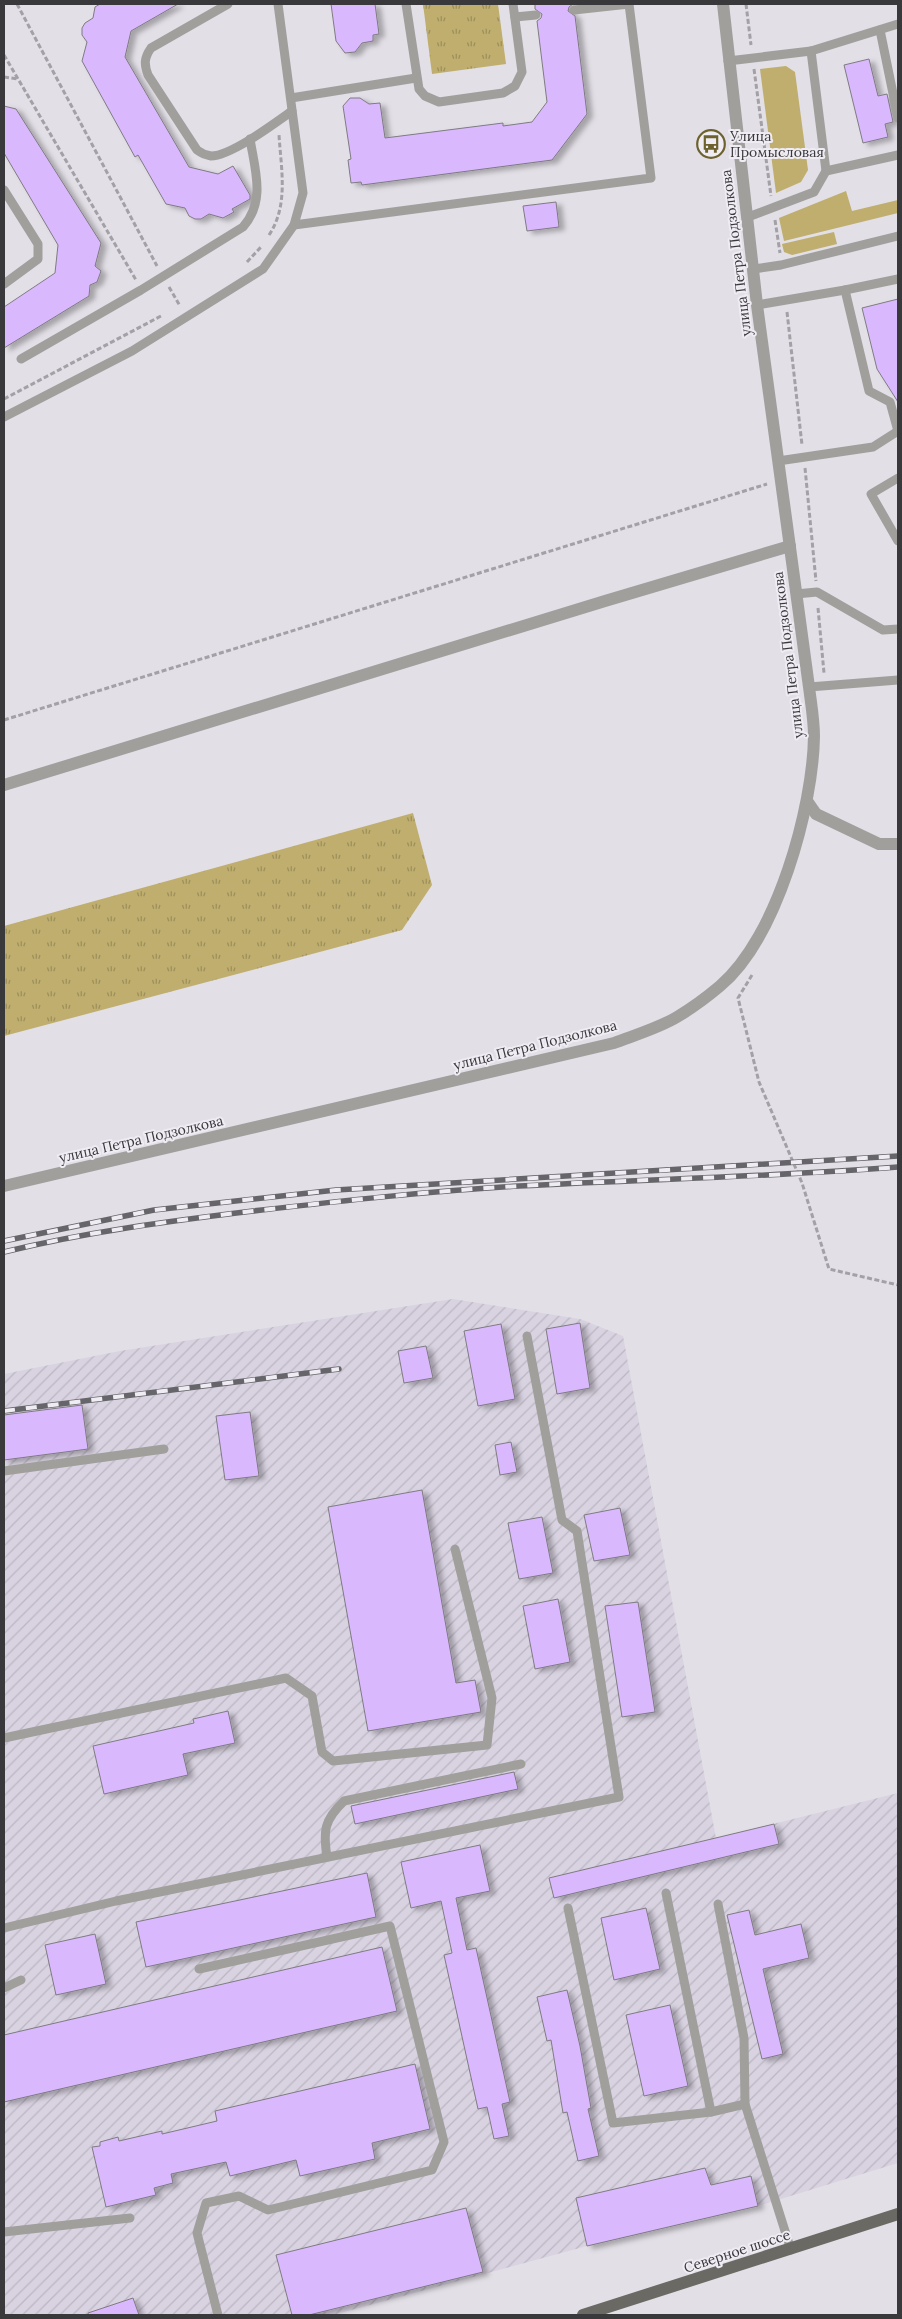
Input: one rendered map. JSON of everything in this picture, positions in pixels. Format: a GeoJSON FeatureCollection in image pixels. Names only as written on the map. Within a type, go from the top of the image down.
{"type":"FeatureCollection","features":[{"type":"Feature","properties":{"kind":"main road","name":"Северное шоссе"},"geometry":{"type":"LineString","coordinates":[[583,2315],[791,2250],[898,2214]]}},
{"type":"Feature","properties":{"kind":"street","name":"улица Петра Подзолкова"},"geometry":{"type":"LineString","coordinates":[[4,1186],[614,1043],[676,1018],[721,985],[739,967],[758,937],[786,877],[807,801],[814,735],[782,480],[757,305],[723,4]]}},
{"type":"Feature","properties":{"kind":"street"},"geometry":{"type":"LineString","coordinates":[[4,785],[790,546]]}},
{"type":"Feature","properties":{"kind":"street"},"geometry":{"type":"LineString","coordinates":[[807,801],[816,814],[879,844],[898,844]]}},
{"type":"Feature","properties":{"kind":"lane"},"geometry":{"type":"LineString","coordinates":[[228,4],[151,48],[145,56],[144,66],[148,75],[191,141],[204,155],[220,154],[250,139],[292,111]]}},
{"type":"Feature","properties":{"kind":"lane"},"geometry":{"type":"LineString","coordinates":[[4,417],[132,351],[263,269],[294,225],[303,193],[278,4]]}},
{"type":"Feature","properties":{"kind":"lane"},"geometry":{"type":"LineString","coordinates":[[406,4],[418,89],[425,96],[439,102],[503,93],[515,86],[522,72],[513,4]]}},
{"type":"Feature","properties":{"kind":"lane"},"geometry":{"type":"LineString","coordinates":[[294,225],[651,178],[629,4],[574,10]]}},
{"type":"Feature","properties":{"kind":"lane"},"geometry":{"type":"LineString","coordinates":[[515,18],[536,15]]}},
{"type":"Feature","properties":{"kind":"lane"},"geometry":{"type":"LineString","coordinates":[[728,61],[811,51],[898,24]]}},
{"type":"Feature","properties":{"kind":"lane"},"geometry":{"type":"LineString","coordinates":[[880,30],[898,118]]}},
{"type":"Feature","properties":{"kind":"lane"},"geometry":{"type":"LineString","coordinates":[[748,217],[814,192],[826,171],[811,51]]}},
{"type":"Feature","properties":{"kind":"lane"},"geometry":{"type":"LineString","coordinates":[[290,98],[416,78]]}},
{"type":"Feature","properties":{"kind":"lane"},"geometry":{"type":"LineString","coordinates":[[20,358],[141,290],[243,227],[252,216],[259,195],[250,139]]}},
{"type":"Feature","properties":{"kind":"lane"},"geometry":{"type":"LineString","coordinates":[[826,171],[898,155]]}},
{"type":"Feature","properties":{"kind":"lane"},"geometry":{"type":"LineString","coordinates":[[4,190],[38,244],[38,259],[4,284]]}},
{"type":"Feature","properties":{"kind":"lane"},"geometry":{"type":"LineString","coordinates":[[754,269],[781,265],[898,236]]}},
{"type":"Feature","properties":{"kind":"lane"},"geometry":{"type":"LineString","coordinates":[[757,305],[898,279]]}},
{"type":"Feature","properties":{"kind":"lane"},"geometry":{"type":"LineString","coordinates":[[778,461],[874,446],[898,431],[890,402],[869,391],[845,290]]}},
{"type":"Feature","properties":{"kind":"lane"},"geometry":{"type":"LineString","coordinates":[[898,478],[871,494],[898,540]]}},
{"type":"Feature","properties":{"kind":"lane"},"geometry":{"type":"LineString","coordinates":[[796,594],[817,592],[883,630],[898,628]]}},
{"type":"Feature","properties":{"kind":"lane"},"geometry":{"type":"LineString","coordinates":[[809,687],[898,680]]}},
{"type":"Feature","properties":{"kind":"lane"},"geometry":{"type":"LineString","coordinates":[[4,1928],[116,1901],[619,1797],[577,1531],[562,1520],[527,1336]]}},
{"type":"Feature","properties":{"kind":"lane"},"geometry":{"type":"LineString","coordinates":[[4,1471],[164,1449]]}},
{"type":"Feature","properties":{"kind":"lane"},"geometry":{"type":"LineString","coordinates":[[4,1738],[286,1678],[312,1696],[322,1752],[333,1761],[487,1745],[492,1698],[455,1549]]}},
{"type":"Feature","properties":{"kind":"lane"},"geometry":{"type":"LineString","coordinates":[[327,1857],[324,1835],[330,1814],[344,1801],[521,1764]]}},
{"type":"Feature","properties":{"kind":"lane"},"geometry":{"type":"LineString","coordinates":[[666,1893],[711,2112]]}},
{"type":"Feature","properties":{"kind":"lane"},"geometry":{"type":"LineString","coordinates":[[718,1904],[744,2038],[744,2104],[791,2250]]}},
{"type":"Feature","properties":{"kind":"lane"},"geometry":{"type":"LineString","coordinates":[[568,1908],[613,2123],[711,2112],[744,2104]]}},
{"type":"Feature","properties":{"kind":"lane"},"geometry":{"type":"LineString","coordinates":[[199,1969],[390,1926],[444,2142],[432,2170],[268,2210],[239,2196],[206,2203],[198,2233],[218,2315]]}},
{"type":"Feature","properties":{"kind":"lane"},"geometry":{"type":"LineString","coordinates":[[4,1988],[22,1980]]}},
{"type":"Feature","properties":{"kind":"lane"},"geometry":{"type":"LineString","coordinates":[[4,2232],[130,2218]]}},
{"type":"Feature","properties":{"kind":"path"},"geometry":{"type":"LineString","coordinates":[[17,4],[180,306]]}},
{"type":"Feature","properties":{"kind":"path"},"geometry":{"type":"LineString","coordinates":[[4,55],[141,290]]}},
{"type":"Feature","properties":{"kind":"path"},"geometry":{"type":"LineString","coordinates":[[4,77],[19,79]]}},
{"type":"Feature","properties":{"kind":"path"},"geometry":{"type":"LineString","coordinates":[[239,268],[261,247],[280,213],[282,200],[279,134]]}},
{"type":"Feature","properties":{"kind":"path"},"geometry":{"type":"LineString","coordinates":[[171,310],[187,302]]}},
{"type":"Feature","properties":{"kind":"path"},"geometry":{"type":"LineString","coordinates":[[4,399],[162,315]]}},
{"type":"Feature","properties":{"kind":"path"},"geometry":{"type":"LineString","coordinates":[[4,720],[782,480]]}},
{"type":"Feature","properties":{"kind":"path"},"geometry":{"type":"LineString","coordinates":[[738,998],[759,1082],[802,1183],[829,1269],[898,1285]]}},
{"type":"Feature","properties":{"kind":"shaded area"},"geometry":{"type":"Polygon","coordinates":[[[453,1299],[580,1319],[623,1336],[716,1838],[898,1793],[898,2163],[758,2206],[587,2246],[333,2315],[4,2315],[4,1374],[120,1351],[453,1299]]]}},
{"type":"Feature","properties":{"kind":"green space"},"geometry":{"type":"Polygon","coordinates":[[[423,4],[498,4],[506,64],[432,74],[423,4]]]}},
{"type":"Feature","properties":{"kind":"green space"},"geometry":{"type":"Polygon","coordinates":[[[786,66],[795,72],[808,170],[801,182],[776,193],[760,69],[786,66]]]}},
{"type":"Feature","properties":{"kind":"green space"},"geometry":{"type":"Polygon","coordinates":[[[846,191],[852,211],[898,200],[898,213],[784,241],[779,218],[846,191]]]}},
{"type":"Feature","properties":{"kind":"green space"},"geometry":{"type":"Polygon","coordinates":[[[834,232],[837,244],[792,255],[784,252],[782,244],[834,232]]]}},
{"type":"Feature","properties":{"kind":"green space"},"geometry":{"type":"Polygon","coordinates":[[[413,813],[432,885],[402,930],[4,1036],[4,926],[413,813]]]}},
{"type":"Feature","properties":{"kind":"building"},"geometry":{"type":"Polygon","coordinates":[[[100,4],[178,4],[131,31],[125,57],[189,167],[218,174],[233,166],[250,195],[250,199],[232,209],[234,212],[223,218],[209,214],[201,219],[195,219],[189,216],[185,208],[166,204],[138,155],[135,157],[82,61],[87,42],[82,35],[82,28],[85,23],[93,18],[95,7],[100,4]]]}},
{"type":"Feature","properties":{"kind":"building"},"geometry":{"type":"Polygon","coordinates":[[[331,4],[375,4],[379,34],[373,35],[373,41],[362,43],[355,52],[345,53],[336,41],[331,4]]]}},
{"type":"Feature","properties":{"kind":"building"},"geometry":{"type":"Polygon","coordinates":[[[535,4],[573,4],[569,7],[568,11],[575,16],[587,114],[552,160],[362,185],[361,182],[351,183],[348,160],[351,159],[343,106],[350,98],[360,98],[369,104],[380,103],[385,138],[503,123],[503,126],[532,122],[547,102],[537,21],[541,18],[542,14],[535,9],[535,4]]]}},
{"type":"Feature","properties":{"kind":"building"},"geometry":{"type":"Polygon","coordinates":[[[869,59],[878,96],[887,94],[893,122],[885,124],[888,137],[863,143],[844,65],[869,59]]]}},
{"type":"Feature","properties":{"kind":"building"},"geometry":{"type":"Polygon","coordinates":[[[4,106],[16,109],[101,243],[95,266],[101,271],[97,282],[90,285],[89,296],[4,348],[4,307],[55,273],[58,245],[4,153],[4,106]]]}},
{"type":"Feature","properties":{"kind":"building"},"geometry":{"type":"Polygon","coordinates":[[[556,202],[559,227],[527,231],[523,206],[556,202]]]}},
{"type":"Feature","properties":{"kind":"building"},"geometry":{"type":"Polygon","coordinates":[[[898,299],[898,402],[877,369],[862,308],[898,299]]]}},
{"type":"Feature","properties":{"kind":"building"},"geometry":{"type":"Polygon","coordinates":[[[580,1323],[590,1388],[557,1394],[546,1329],[580,1323]]]}},
{"type":"Feature","properties":{"kind":"building"},"geometry":{"type":"Polygon","coordinates":[[[501,1324],[515,1399],[478,1406],[464,1331],[501,1324]]]}},
{"type":"Feature","properties":{"kind":"building"},"geometry":{"type":"Polygon","coordinates":[[[426,1346],[433,1378],[404,1383],[398,1351],[426,1346]]]}},
{"type":"Feature","properties":{"kind":"building"},"geometry":{"type":"Polygon","coordinates":[[[82,1405],[88,1449],[4,1460],[4,1415],[82,1405]]]}},
{"type":"Feature","properties":{"kind":"building"},"geometry":{"type":"Polygon","coordinates":[[[250,1412],[259,1476],[225,1480],[216,1416],[250,1412]]]}},
{"type":"Feature","properties":{"kind":"building"},"geometry":{"type":"Polygon","coordinates":[[[511,1442],[517,1472],[500,1475],[495,1445],[511,1442]]]}},
{"type":"Feature","properties":{"kind":"building"},"geometry":{"type":"Polygon","coordinates":[[[422,1490],[456,1683],[475,1680],[481,1712],[368,1731],[328,1507],[422,1490]]]}},
{"type":"Feature","properties":{"kind":"building"},"geometry":{"type":"Polygon","coordinates":[[[620,1508],[630,1555],[594,1561],[584,1515],[620,1508]]]}},
{"type":"Feature","properties":{"kind":"building"},"geometry":{"type":"Polygon","coordinates":[[[542,1517],[553,1573],[519,1579],[508,1523],[542,1517]]]}},
{"type":"Feature","properties":{"kind":"building"},"geometry":{"type":"Polygon","coordinates":[[[558,1599],[570,1662],[535,1669],[523,1606],[558,1599]]]}},
{"type":"Feature","properties":{"kind":"building"},"geometry":{"type":"Polygon","coordinates":[[[638,1602],[655,1712],[622,1717],[605,1606],[638,1602]]]}},
{"type":"Feature","properties":{"kind":"building"},"geometry":{"type":"Polygon","coordinates":[[[228,1711],[235,1743],[183,1754],[188,1775],[104,1794],[93,1746],[194,1723],[193,1719],[228,1711]]]}},
{"type":"Feature","properties":{"kind":"building"},"geometry":{"type":"Polygon","coordinates":[[[514,1772],[518,1789],[355,1824],[351,1806],[514,1772]]]}},
{"type":"Feature","properties":{"kind":"building"},"geometry":{"type":"Polygon","coordinates":[[[774,1824],[779,1844],[554,1898],[549,1878],[774,1824]]]}},
{"type":"Feature","properties":{"kind":"building"},"geometry":{"type":"Polygon","coordinates":[[[480,1845],[490,1891],[456,1898],[467,1950],[476,1948],[510,2102],[502,2104],[509,2136],[494,2139],[487,2107],[478,2109],[444,1955],[452,1953],[441,1901],[411,1908],[401,1862],[480,1845]]]}},
{"type":"Feature","properties":{"kind":"building"},"geometry":{"type":"Polygon","coordinates":[[[367,1873],[376,1917],[146,1967],[136,1922],[367,1873]]]}},
{"type":"Feature","properties":{"kind":"building"},"geometry":{"type":"Polygon","coordinates":[[[646,1908],[660,1969],[614,1980],[601,1918],[646,1908]]]}},
{"type":"Feature","properties":{"kind":"building"},"geometry":{"type":"Polygon","coordinates":[[[749,1910],[755,1935],[801,1924],[809,1958],[763,1969],[783,2054],[762,2059],[727,1915],[749,1910]]]}},
{"type":"Feature","properties":{"kind":"building"},"geometry":{"type":"Polygon","coordinates":[[[95,1934],[106,1984],[56,1995],[45,1945],[95,1934]]]}},
{"type":"Feature","properties":{"kind":"building"},"geometry":{"type":"Polygon","coordinates":[[[382,1947],[397,2011],[4,2102],[4,2035],[382,1947]]]}},
{"type":"Feature","properties":{"kind":"building"},"geometry":{"type":"Polygon","coordinates":[[[567,1990],[580,2046],[591,2108],[588,2109],[599,2156],[578,2161],[567,2112],[563,2113],[551,2040],[547,2041],[537,1997],[567,1990]]]}},
{"type":"Feature","properties":{"kind":"building"},"geometry":{"type":"Polygon","coordinates":[[[670,2005],[688,2086],[644,2096],[626,2015],[670,2005]]]}},
{"type":"Feature","properties":{"kind":"building"},"geometry":{"type":"Polygon","coordinates":[[[415,2064],[430,2129],[372,2143],[375,2159],[300,2176],[296,2160],[230,2176],[226,2162],[171,2174],[173,2183],[154,2188],[156,2195],[106,2207],[92,2147],[100,2146],[100,2142],[118,2137],[119,2141],[162,2131],[162,2134],[217,2121],[215,2111],[415,2064]]]}},
{"type":"Feature","properties":{"kind":"building"},"geometry":{"type":"Polygon","coordinates":[[[705,2168],[711,2185],[751,2176],[758,2206],[587,2246],[576,2198],[705,2168]]]}},
{"type":"Feature","properties":{"kind":"building"},"geometry":{"type":"Polygon","coordinates":[[[466,2208],[483,2272],[309,2315],[292,2315],[276,2255],[466,2208]]]}},
{"type":"Feature","properties":{"kind":"building"},"geometry":{"type":"Polygon","coordinates":[[[133,2298],[139,2315],[88,2315],[88,2313],[133,2298]]]}},
{"type":"Feature","properties":{"kind":"railway"},"geometry":{"type":"LineString","coordinates":[[4,1241],[154,1210],[336,1190],[898,1156]]}},
{"type":"Feature","properties":{"kind":"railway"},"geometry":{"type":"LineString","coordinates":[[4,1252],[97,1233],[159,1223],[386,1197],[519,1186],[898,1167]]}},
{"type":"Feature","properties":{"kind":"railway"},"geometry":{"type":"LineString","coordinates":[[4,1411],[339,1369]]}},
{"type":"Feature","properties":{"kind":"place","name":"Улица Промысловая"},"geometry":{"type":"Point","coordinates":[711,144]}}]}
